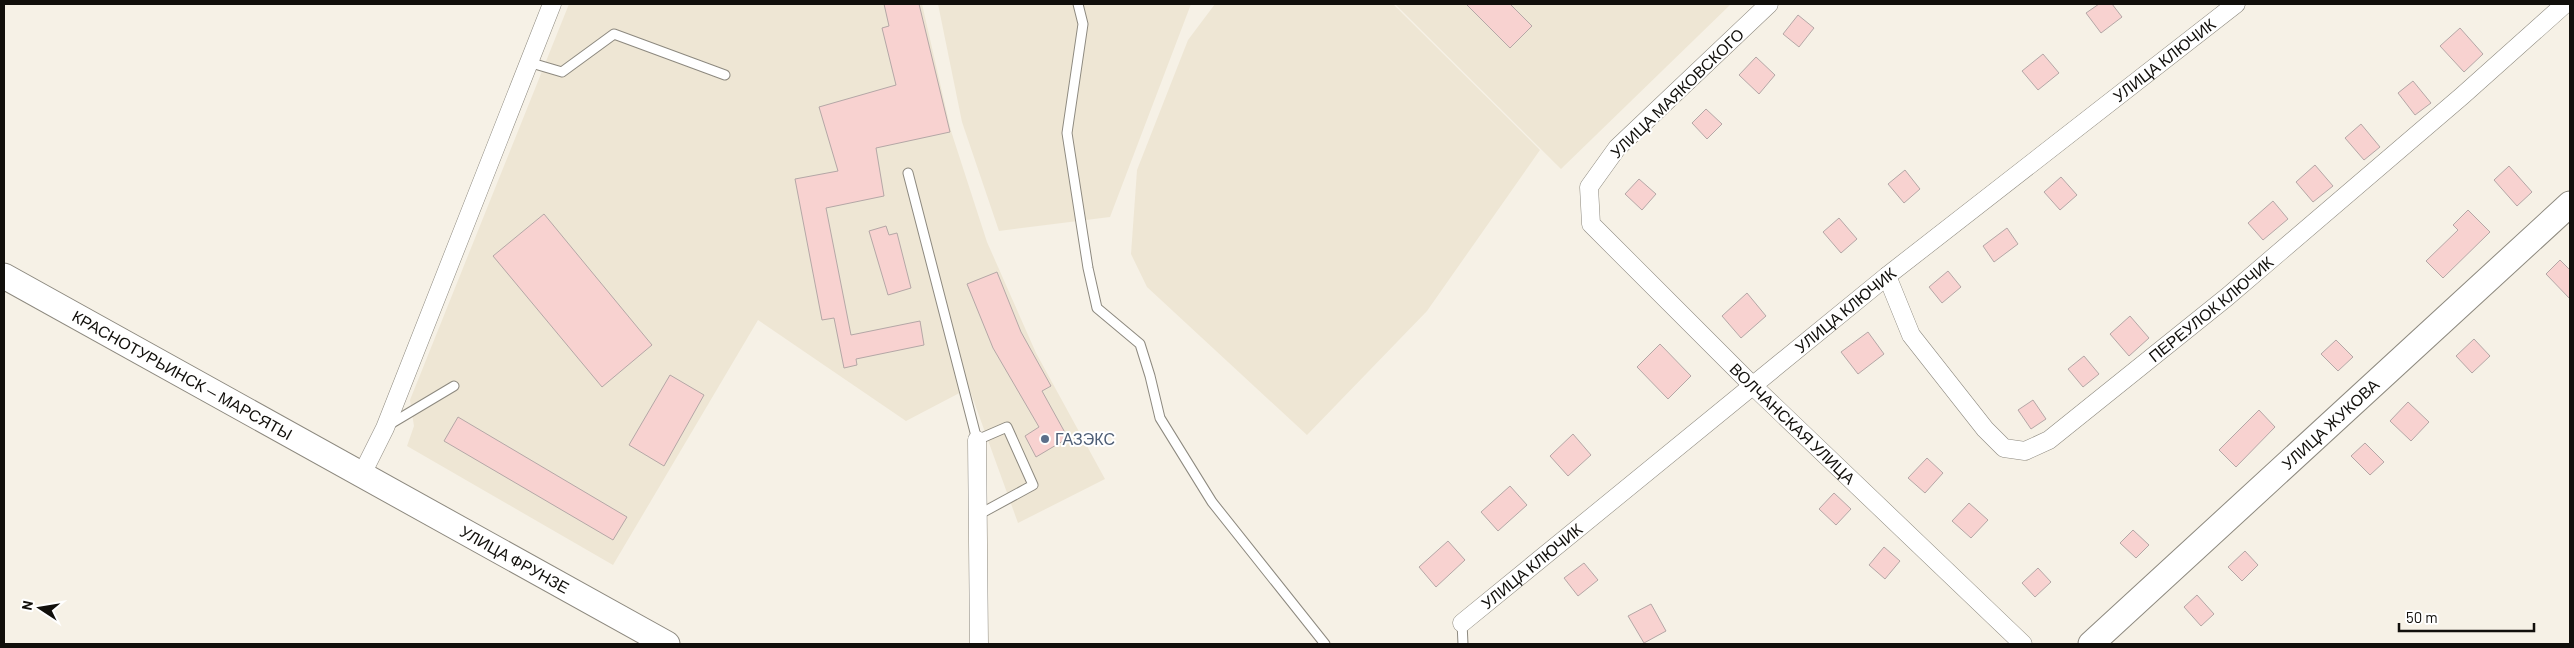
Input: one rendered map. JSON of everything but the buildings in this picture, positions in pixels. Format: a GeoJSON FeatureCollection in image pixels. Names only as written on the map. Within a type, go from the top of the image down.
{"type":"FeatureCollection","features":[{"type":"Feature","properties":{"kind":"street"},"geometry":{"type":"LineString","coordinates":[[362,474],[385,428],[552,4]]}},
{"type":"Feature","properties":{"kind":"street","name":"УЛИЦА МАЯКОВСКОГО"},"geometry":{"type":"LineString","coordinates":[[1589,187],[1617,148],[1769,4]]}},
{"type":"Feature","properties":{"kind":"street","name":"УЛИЦА КЛЮЧИК"},"geometry":{"type":"LineString","coordinates":[[1462,623],[1886,276],[2236,4]]}},
{"type":"Feature","properties":{"kind":"street","name":"ПЕРЕУЛОК КЛЮЧИК"},"geometry":{"type":"LineString","coordinates":[[1886,276],[1911,335],[1967,406],[2004,448],[2025,451],[2049,440],[2227,297],[2462,96],[2566,4]]}},
{"type":"Feature","properties":{"kind":"street","name":"ВОЛЧАНСКАЯ УЛИЦА"},"geometry":{"type":"LineString","coordinates":[[1589,187],[1591,224],[1752,384],[2023,644]]}},
{"type":"Feature","properties":{"kind":"street","name":"УЛИЦА ЖУКОВА"},"geometry":{"type":"LineString","coordinates":[[2091,644],[2570,204]]}},
{"type":"Feature","properties":{"kind":"street","name":"КРАСНОТУРЬИНСК — МАРСЯТЫ"},"geometry":{"type":"LineString","coordinates":[[4,276],[362,474]]}},
{"type":"Feature","properties":{"kind":"street"},"geometry":{"type":"LineString","coordinates":[[977,440],[979,644]]}},
{"type":"Feature","properties":{"kind":"street","name":"УЛИЦА ФРУНЗЕ"},"geometry":{"type":"LineString","coordinates":[[362,474],[667,644]]}},
{"type":"Feature","properties":{"kind":"lane"},"geometry":{"type":"LineString","coordinates":[[1078,4],[1083,24],[1067,133],[1088,268],[1097,308],[1140,344],[1160,418],[1212,502],[1325,644]]}},
{"type":"Feature","properties":{"kind":"lane"},"geometry":{"type":"LineString","coordinates":[[528,62],[562,72],[614,34],[725,75]]}},
{"type":"Feature","properties":{"kind":"lane"},"geometry":{"type":"LineString","coordinates":[[908,173],[977,440],[1007,428],[1033,485],[978,515]]}},
{"type":"Feature","properties":{"kind":"lane"},"geometry":{"type":"LineString","coordinates":[[385,428],[454,386]]}},
{"type":"Feature","properties":{"kind":"lane"},"geometry":{"type":"LineString","coordinates":[[1462,623],[1463,644]]}},
{"type":"Feature","properties":{"kind":"shaded area"},"geometry":{"type":"Polygon","coordinates":[[[569,4],[922,4],[951,131],[987,242],[1036,353],[1105,479],[1018,523],[969,388],[906,421],[758,320],[613,565],[407,446],[414,426],[410,400],[569,4]]]}},
{"type":"Feature","properties":{"kind":"shaded area"},"geometry":{"type":"Polygon","coordinates":[[[938,4],[1191,4],[1110,217],[999,231],[962,122],[938,4]]]}},
{"type":"Feature","properties":{"kind":"shaded area"},"geometry":{"type":"Polygon","coordinates":[[[1215,4],[1393,4],[1540,150],[1427,311],[1307,435],[1147,287],[1131,254],[1137,170],[1188,40],[1215,4]]]}},
{"type":"Feature","properties":{"kind":"shaded area"},"geometry":{"type":"Polygon","coordinates":[[[1395,4],[1731,4],[1561,169],[1395,4]]]}},
{"type":"Feature","properties":{"kind":"place","name":"ГАЗЭКС"},"geometry":{"type":"Point","coordinates":[1045,439]}}]}
